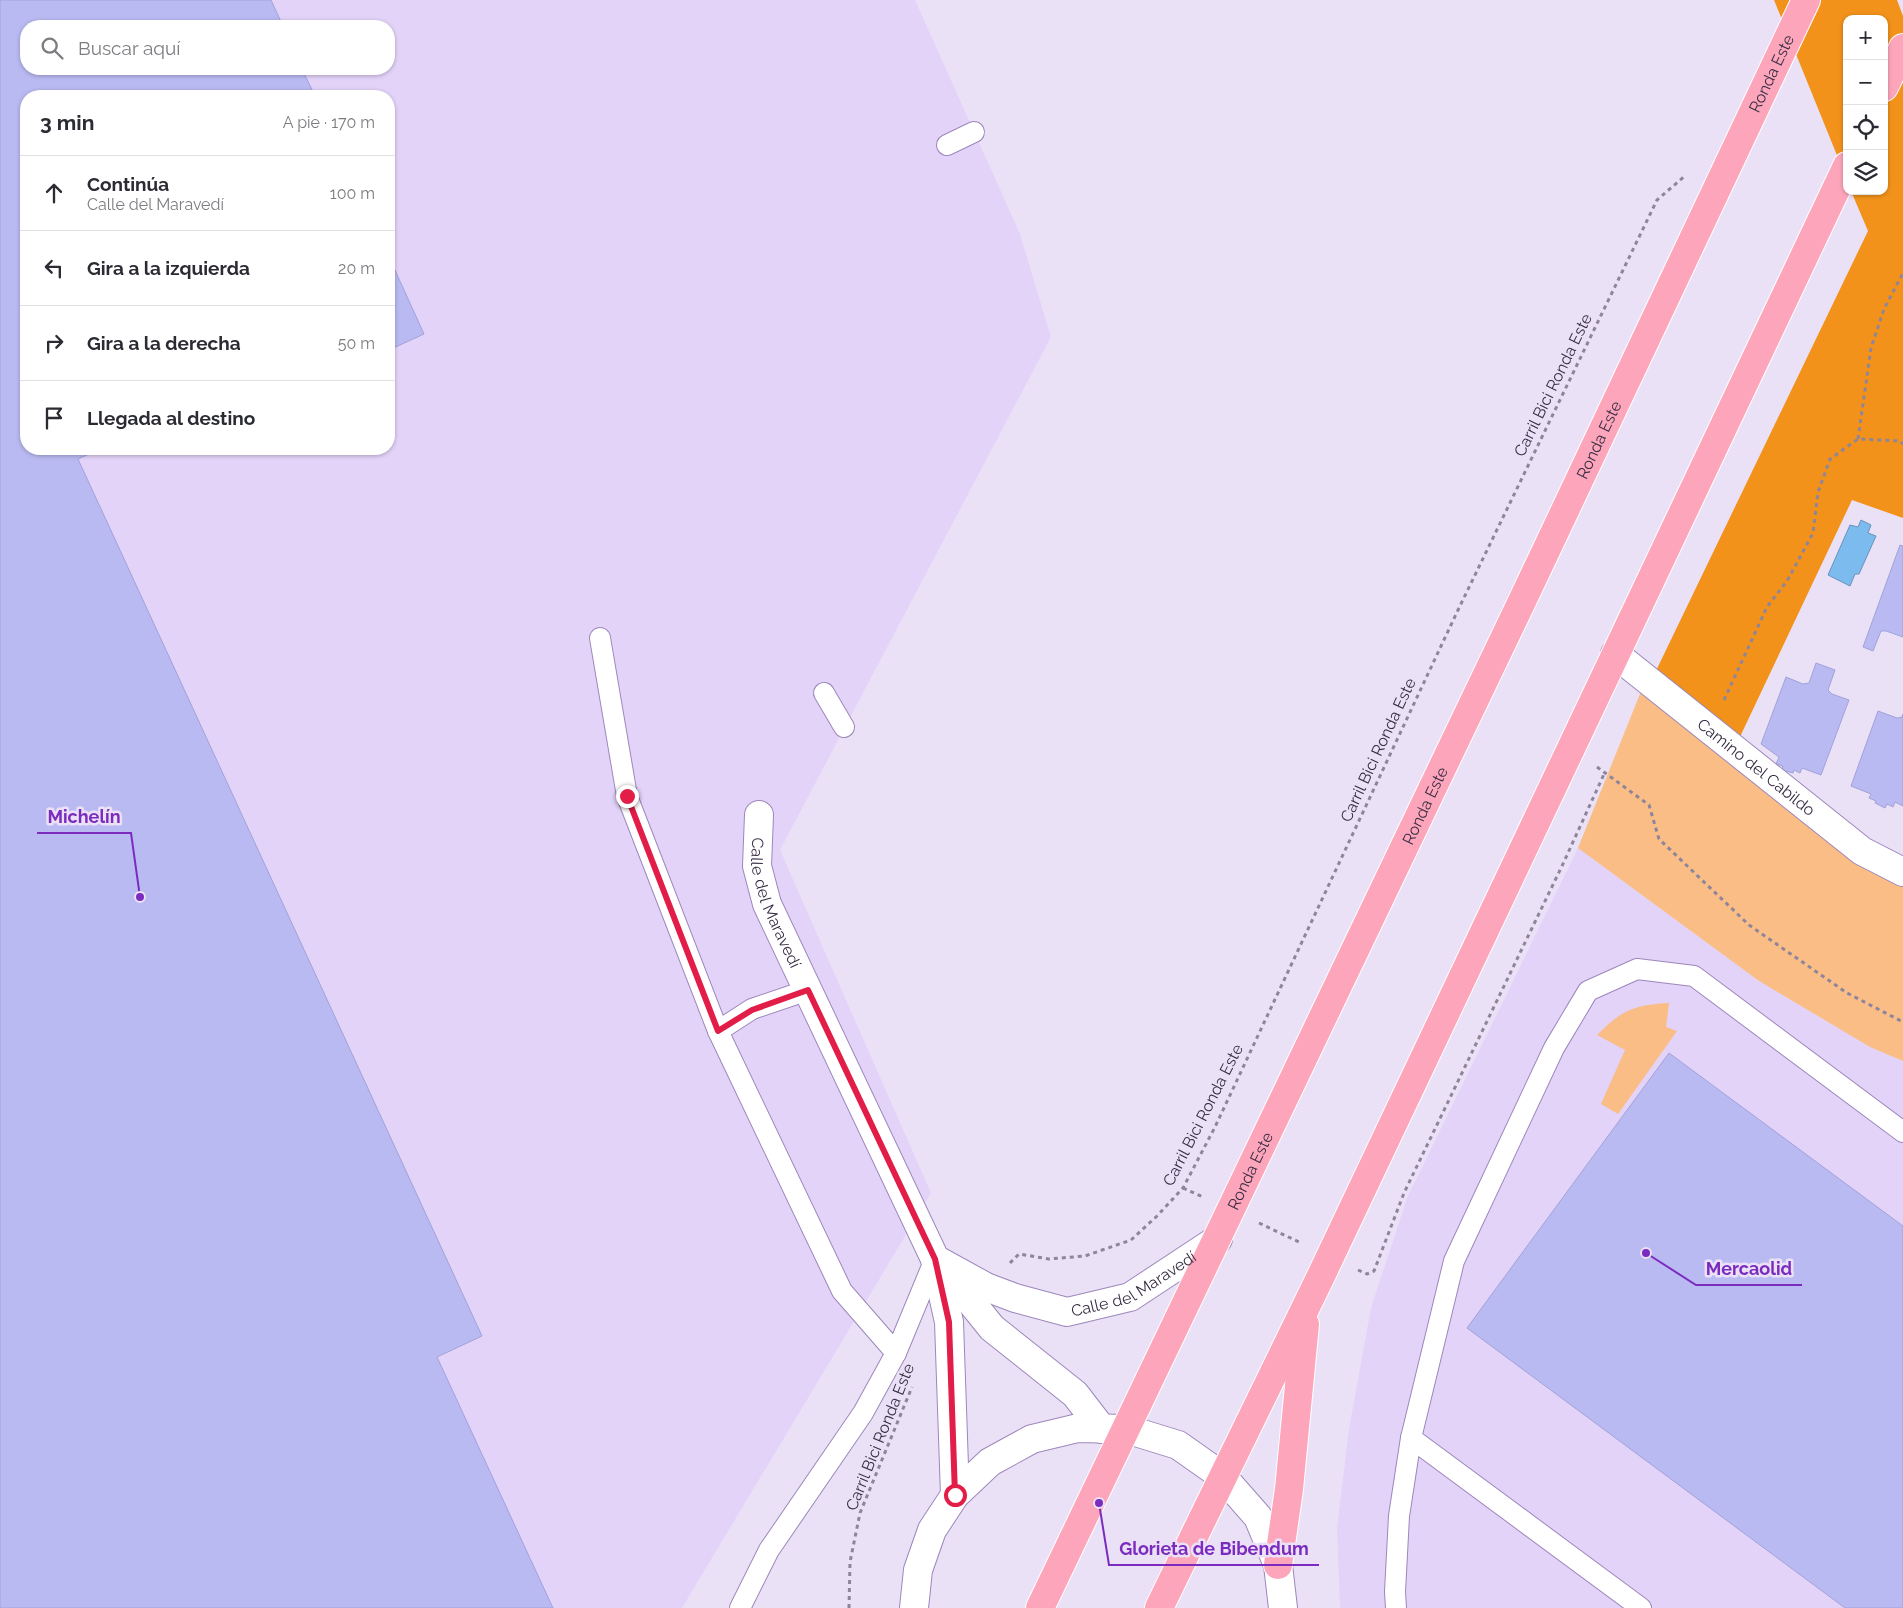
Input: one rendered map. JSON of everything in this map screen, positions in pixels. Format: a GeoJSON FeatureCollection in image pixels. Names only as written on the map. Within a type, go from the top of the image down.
{"type":"FeatureCollection","features":[{"type":"Feature","properties":{"kind":"highway","name":"Ronda Este"},"geometry":{"type":"LineString","coordinates":[[1040,1608],[1114,1429],[1140,1397],[1218,1239],[1544,556],[1806,0]]}},
{"type":"Feature","properties":{"kind":"highway"},"geometry":{"type":"LineString","coordinates":[[1888,79],[1903,48]]}},
{"type":"Feature","properties":{"kind":"highway"},"geometry":{"type":"LineString","coordinates":[[1159,1608],[1222,1476],[1306,1308],[1843,174]]}},
{"type":"Feature","properties":{"kind":"highway"},"geometry":{"type":"LineString","coordinates":[[1278,1565],[1289,1489],[1306,1308]]}},
{"type":"Feature","properties":{"kind":"street","name":"Camino del Cabildo"},"geometry":{"type":"LineString","coordinates":[[1615,654],[1862,851],[1903,872]]}},
{"type":"Feature","properties":{"kind":"street","name":"Calle del Maravedí"},"geometry":{"type":"LineString","coordinates":[[759,815],[757,866],[767,904],[935,1259],[949,1322],[955,1495]]}},
{"type":"Feature","properties":{"kind":"street","name":"Calle del Maravedí"},"geometry":{"type":"LineString","coordinates":[[935,1259],[986,1287],[1015,1298],[1066,1312],[1130,1297],[1218,1239]]}},
{"type":"Feature","properties":{"kind":"street","name":"Calle del Maravedí"},"geometry":{"type":"LineString","coordinates":[[935,1259],[992,1328],[1075,1394],[1114,1429]]}},
{"type":"Feature","properties":{"kind":"street"},"geometry":{"type":"LineString","coordinates":[[914,1608],[918,1570],[932,1530],[955,1495],[990,1462],[1032,1439],[1078,1428],[1114,1429],[1178,1445],[1222,1476],[1258,1517],[1278,1565],[1283,1608]]}},
{"type":"Feature","properties":{"kind":"lane"},"geometry":{"type":"LineString","coordinates":[[948,145],[974,132]]}},
{"type":"Feature","properties":{"kind":"lane"},"geometry":{"type":"LineString","coordinates":[[600,638],[627,796],[718,1031],[842,1291],[896,1353]]}},
{"type":"Feature","properties":{"kind":"lane"},"geometry":{"type":"LineString","coordinates":[[824,693],[844,727]]}},
{"type":"Feature","properties":{"kind":"lane"},"geometry":{"type":"LineString","coordinates":[[1396,1608],[1395,1592],[1399,1516],[1411,1438],[1454,1261],[1554,1048],[1588,991],[1637,969],[1694,976],[1903,1132]]}},
{"type":"Feature","properties":{"kind":"lane"},"geometry":{"type":"LineString","coordinates":[[718,1031],[752,1010],[808,990]]}},
{"type":"Feature","properties":{"kind":"lane"},"geometry":{"type":"LineString","coordinates":[[740,1608],[769,1550],[863,1413],[896,1353],[935,1259]]}},
{"type":"Feature","properties":{"kind":"lane"},"geometry":{"type":"LineString","coordinates":[[1411,1438],[1634,1606]]}},
{"type":"Feature","properties":{"kind":"path","name":"Carril Bici Ronda Este"},"geometry":{"type":"LineString","coordinates":[[1019,1254],[1049,1259],[1085,1256],[1131,1240],[1183,1188],[1215,1127],[1458,610],[1657,200],[1690,172]]}},
{"type":"Feature","properties":{"kind":"path"},"geometry":{"type":"LineString","coordinates":[[1858,439],[1871,348],[1884,309],[1903,273]]}},
{"type":"Feature","properties":{"kind":"path"},"geometry":{"type":"LineString","coordinates":[[1710,730],[1767,607],[1787,581],[1813,533],[1818,492],[1830,459],[1858,439],[1900,442],[1903,444]]}},
{"type":"Feature","properties":{"kind":"path"},"geometry":{"type":"LineString","coordinates":[[1570,750],[1605,772],[1649,806],[1659,839],[1749,925],[1847,993],[1903,1022]]}},
{"type":"Feature","properties":{"kind":"path"},"geometry":{"type":"LineString","coordinates":[[1183,1188],[1367,1274],[1374,1271],[1404,1193],[1562,866],[1605,772]]}},
{"type":"Feature","properties":{"kind":"path","name":"Carril Bici Ronda Este"},"geometry":{"type":"LineString","coordinates":[[849,1608],[850,1562],[860,1513],[913,1385]]}},
{"type":"Feature","properties":{"kind":"shaded area"},"geometry":{"type":"Polygon","coordinates":[[[0,0],[915,0],[1020,234],[1051,337],[780,850],[931,1193],[682,1608],[0,1608],[0,0]]]}},
{"type":"Feature","properties":{"kind":"shaded area"},"geometry":{"type":"Polygon","coordinates":[[[1774,0],[1897,0],[1903,16],[1903,518],[1852,500],[1738,741],[1653,677],[1868,231],[1853,195],[1888,195],[1888,15],[1843,15],[1843,170],[1774,0]]]}},
{"type":"Feature","properties":{"kind":"shaded area"},"geometry":{"type":"Polygon","coordinates":[[[1642,689],[1903,883],[1903,1061],[1870,1047],[1759,981],[1578,848],[1642,689]]]}},
{"type":"Feature","properties":{"kind":"shaded area"},"geometry":{"type":"Polygon","coordinates":[[[1578,848],[1759,981],[1870,1047],[1903,1061],[1903,1608],[1340,1608],[1337,1528],[1349,1429],[1371,1308],[1407,1198],[1578,848]]]}},
{"type":"Feature","properties":{"kind":"shaded area"},"geometry":{"type":"Polygon","coordinates":[[[1669,1003],[1666,1027],[1677,1031],[1618,1114],[1601,1104],[1625,1050],[1597,1035],[1629,1010],[1646,1005],[1669,1003]]]}},
{"type":"Feature","properties":{"kind":"water"},"geometry":{"type":"Polygon","coordinates":[[[1861,520],[1871,525],[1868,533],[1876,536],[1859,574],[1855,574],[1850,586],[1828,575],[1850,525],[1858,527],[1861,520]]]}},
{"type":"Feature","properties":{"kind":"building"},"geometry":{"type":"Polygon","coordinates":[[[0,0],[271,0],[280,20],[20,20],[20,75],[305,75],[312,90],[20,90],[20,455],[87,455],[78,459],[482,1336],[437,1357],[553,1608],[0,1608],[0,0]]]}},
{"type":"Feature","properties":{"kind":"building"},"geometry":{"type":"Polygon","coordinates":[[[395,270],[424,334],[395,347],[395,270]]]}},
{"type":"Feature","properties":{"kind":"building"},"geometry":{"type":"Polygon","coordinates":[[[1900,545],[1903,546],[1903,637],[1881,631],[1873,651],[1863,647],[1900,545]]]}},
{"type":"Feature","properties":{"kind":"building"},"geometry":{"type":"Polygon","coordinates":[[[1816,663],[1835,670],[1828,690],[1832,694],[1849,700],[1821,775],[1802,768],[1800,773],[1794,770],[1793,773],[1782,770],[1783,766],[1776,764],[1779,757],[1761,744],[1786,677],[1803,684],[1809,683],[1816,663]]]}},
{"type":"Feature","properties":{"kind":"building"},"geometry":{"type":"Polygon","coordinates":[[[1878,711],[1897,718],[1902,717],[1903,714],[1903,806],[1895,802],[1893,807],[1887,804],[1885,808],[1869,798],[1871,794],[1851,786],[1878,711]]]}},
{"type":"Feature","properties":{"kind":"building"},"geometry":{"type":"Polygon","coordinates":[[[1669,1053],[1903,1226],[1903,1608],[1845,1608],[1467,1328],[1669,1053]]]}},
{"type":"Feature","properties":{"kind":"place","name":"Michelín"},"geometry":{"type":"Point","coordinates":[140,897]}},
{"type":"Feature","properties":{"kind":"place","name":"Mercaolid"},"geometry":{"type":"Point","coordinates":[1646,1253]}},
{"type":"Feature","properties":{"kind":"place","name":"Glorieta de Bibendum"},"geometry":{"type":"Point","coordinates":[1099,1503]}},
{"type":"Feature","properties":{"kind":"route"},"geometry":{"type":"LineString","coordinates":[[627,796],[718,1031],[752,1010],[808,990],[935,1259],[949,1322],[954,1409],[955,1495]]}}]}
